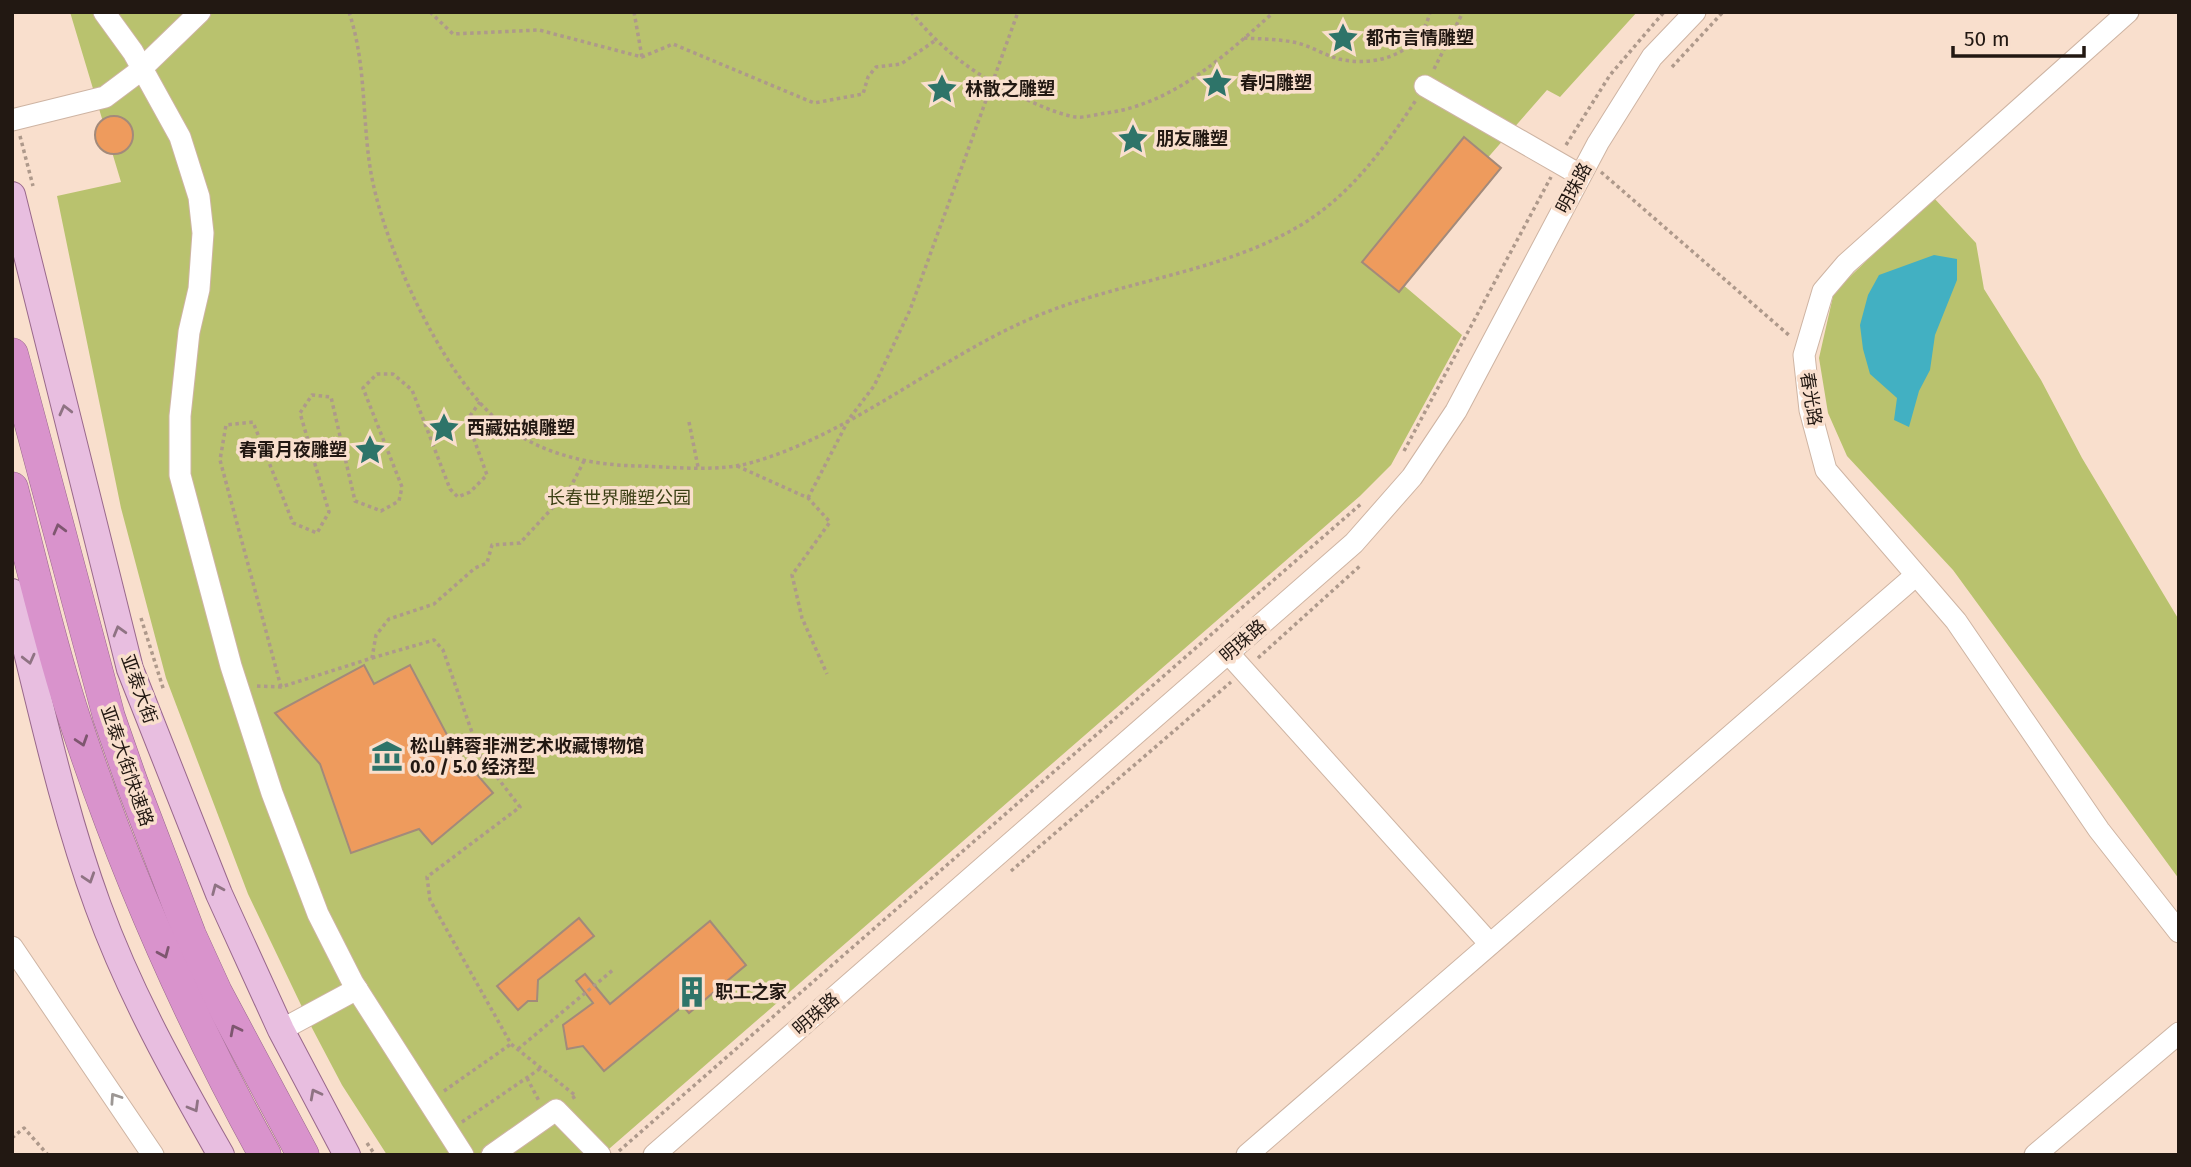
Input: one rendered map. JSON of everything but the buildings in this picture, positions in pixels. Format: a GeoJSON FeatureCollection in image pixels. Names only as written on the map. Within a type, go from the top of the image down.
{"type":"FeatureCollection","features":[{"type":"Feature","properties":{"kind":"highway","name":"亚泰大街快速路"},"geometry":{"type":"LineString","coordinates":[[12,354],[109,717],[158,853],[216,992],[260,1079],[303,1155]]}},
{"type":"Feature","properties":{"kind":"highway","name":"亚泰大街快速路"},"geometry":{"type":"LineString","coordinates":[[12,488],[42,605],[101,797],[135,887],[220,1074],[265,1155]]}},
{"type":"Feature","properties":{"kind":"highway"},"geometry":{"type":"LineString","coordinates":[[220,1074],[231,1131],[241,1155]]}},
{"type":"Feature","properties":{"kind":"highway"},"geometry":{"type":"LineString","coordinates":[[260,1079],[328,1155]]}},
{"type":"Feature","properties":{"kind":"main road","name":"亚泰大街"},"geometry":{"type":"LineString","coordinates":[[24,197],[130,669],[219,894],[281,1030],[356,1147]]}},
{"type":"Feature","properties":{"kind":"main road"},"geometry":{"type":"LineString","coordinates":[[12,593],[70,819],[98,906],[121,965],[164,1055],[221,1155]]}},
{"type":"Feature","properties":{"kind":"street"},"geometry":{"type":"LineString","coordinates":[[104,12],[141,66],[180,137],[199,197],[202,244],[199,289],[189,332],[180,416],[180,474],[237,686],[272,793],[318,914],[357,989],[463,1155]]}},
{"type":"Feature","properties":{"kind":"street"},"geometry":{"type":"LineString","coordinates":[[14,120],[105,97],[200,12]]}},
{"type":"Feature","properties":{"kind":"street","name":"明珠路"},"geometry":{"type":"LineString","coordinates":[[654,1155],[1354,542],[1412,477],[1456,411],[1580,176],[1653,57],[1695,12]]}},
{"type":"Feature","properties":{"kind":"street","name":"春光路"},"geometry":{"type":"LineString","coordinates":[[2129,12],[1846,264],[1823,291],[1805,350],[1810,410],[1826,470],[1956,621],[2099,830],[2179,932]]}},
{"type":"Feature","properties":{"kind":"street"},"geometry":{"type":"LineString","coordinates":[[1425,86],[1580,176]]}},
{"type":"Feature","properties":{"kind":"street"},"geometry":{"type":"LineString","coordinates":[[1247,1155],[1915,576]]}},
{"type":"Feature","properties":{"kind":"street"},"geometry":{"type":"LineString","coordinates":[[1228,654],[1490,944]]}},
{"type":"Feature","properties":{"kind":"street"},"geometry":{"type":"LineString","coordinates":[[12,947],[153,1155]]}},
{"type":"Feature","properties":{"kind":"street"},"geometry":{"type":"LineString","coordinates":[[281,1030],[357,989]]}},
{"type":"Feature","properties":{"kind":"street"},"geometry":{"type":"LineString","coordinates":[[2035,1155],[2179,1033]]}},
{"type":"Feature","properties":{"kind":"street"},"geometry":{"type":"LineString","coordinates":[[492,1155],[552,1113],[600,1155]]}},
{"type":"Feature","properties":{"kind":"path"},"geometry":{"type":"LineString","coordinates":[[349,12],[363,72],[370,166],[381,213],[403,271],[428,322],[467,387],[494,416],[525,440],[566,458],[607,465],[698,467],[748,463],[793,446],[849,419],[1020,323],[1072,302],[1257,246],[1303,224],[1345,191],[1385,148],[1425,86],[1463,12]]}},
{"type":"Feature","properties":{"kind":"path"},"geometry":{"type":"LineString","coordinates":[[430,12],[453,34],[539,30],[642,57],[673,44],[814,103],[863,94],[868,77],[876,67],[901,64],[936,40]]}},
{"type":"Feature","properties":{"kind":"path"},"geometry":{"type":"LineString","coordinates":[[634,12],[642,57]]}},
{"type":"Feature","properties":{"kind":"path"},"geometry":{"type":"LineString","coordinates":[[911,12],[956,61],[994,84],[1043,108],[1077,117],[1127,110],[1175,90],[1214,65],[1274,12]]}},
{"type":"Feature","properties":{"kind":"path"},"geometry":{"type":"LineString","coordinates":[[808,498],[849,419],[874,386],[910,310],[1018,12]]}},
{"type":"Feature","properties":{"kind":"path"},"geometry":{"type":"LineString","coordinates":[[1244,38],[1295,42],[1340,59],[1377,61],[1403,53],[1427,25],[1430,12]]}},
{"type":"Feature","properties":{"kind":"path"},"geometry":{"type":"LineString","coordinates":[[1400,459],[1550,181],[1556,162],[1610,75],[1664,12]]}},
{"type":"Feature","properties":{"kind":"path"},"geometry":{"type":"LineString","coordinates":[[14,120],[24,197]]}},
{"type":"Feature","properties":{"kind":"path"},"geometry":{"type":"LineString","coordinates":[[1601,172],[1805,350]]}},
{"type":"Feature","properties":{"kind":"path"},"geometry":{"type":"LineString","coordinates":[[281,687],[220,460],[226,425],[253,422],[293,523],[317,533],[329,512],[300,413],[312,395],[331,397],[355,501],[381,511],[399,500],[402,487],[363,388],[377,374],[393,374],[412,390],[450,489],[458,497],[470,492],[487,475],[467,420],[481,402]]}},
{"type":"Feature","properties":{"kind":"path"},"geometry":{"type":"LineString","coordinates":[[689,422],[698,467]]}},
{"type":"Feature","properties":{"kind":"path"},"geometry":{"type":"LineString","coordinates":[[372,658],[376,635],[389,619],[434,604],[475,568],[487,563],[492,545],[520,542],[569,490],[584,461]]}},
{"type":"Feature","properties":{"kind":"path"},"geometry":{"type":"LineString","coordinates":[[734,464],[808,498],[830,522],[792,575],[802,618],[827,674]]}},
{"type":"Feature","properties":{"kind":"path"},"geometry":{"type":"LineString","coordinates":[[615,1155],[1371,494]]}},
{"type":"Feature","properties":{"kind":"path"},"geometry":{"type":"LineString","coordinates":[[139,609],[167,700]]}},
{"type":"Feature","properties":{"kind":"path"},"geometry":{"type":"LineString","coordinates":[[237,686],[281,687],[434,640],[443,650],[480,755],[520,807],[427,877],[430,900],[511,1045],[576,1096],[552,1113],[527,1078]]}},
{"type":"Feature","properties":{"kind":"path"},"geometry":{"type":"LineString","coordinates":[[518,1049],[614,969]]}},
{"type":"Feature","properties":{"kind":"path"},"geometry":{"type":"LineString","coordinates":[[441,1094],[511,1045]]}},
{"type":"Feature","properties":{"kind":"path"},"geometry":{"type":"LineString","coordinates":[[447,1132],[541,1068]]}},
{"type":"Feature","properties":{"kind":"path"},"geometry":{"type":"LineString","coordinates":[[12,1138],[24,1128],[48,1155]]}},
{"type":"Feature","properties":{"kind":"path"},"geometry":{"type":"LineString","coordinates":[[356,1147],[374,1155]]}},
{"type":"Feature","properties":{"kind":"green space","name":"长春世界雕塑公园"},"geometry":{"type":"Polygon","coordinates":[[[70,12],[1637,12],[1560,97],[1547,90],[1388,272],[1462,335],[1391,465],[1360,496],[602,1155],[387,1155],[342,1085],[248,894],[166,678],[121,508],[57,196],[121,182],[70,12]]]}},
{"type":"Feature","properties":{"kind":"green space"},"geometry":{"type":"Polygon","coordinates":[[[1933,197],[1976,243],[1984,289],[2041,380],[2082,458],[2179,620],[2179,879],[1953,570],[1847,456],[1828,413],[1819,358],[1834,292],[1933,197]]]}},
{"type":"Feature","properties":{"kind":"water"},"geometry":{"type":"Polygon","coordinates":[[[1934,255],[1957,259],[1957,280],[1935,335],[1930,370],[1919,391],[1909,427],[1894,420],[1897,398],[1870,374],[1860,325],[1868,295],[1879,275],[1934,255]]]}},
{"type":"Feature","properties":{"kind":"place","name":"都市言情雕塑"},"geometry":{"type":"Point","coordinates":[1343,38]}},
{"type":"Feature","properties":{"kind":"place","name":"春归雕塑"},"geometry":{"type":"Point","coordinates":[1217,83]}},
{"type":"Feature","properties":{"kind":"place","name":"林散之雕塑"},"geometry":{"type":"Point","coordinates":[942,89]}},
{"type":"Feature","properties":{"kind":"place","name":"朋友雕塑"},"geometry":{"type":"Point","coordinates":[1133,139]}},
{"type":"Feature","properties":{"kind":"place","name":"西藏姑娘雕塑"},"geometry":{"type":"Point","coordinates":[444,428]}},
{"type":"Feature","properties":{"kind":"place","name":"春雷月夜雕塑"},"geometry":{"type":"Point","coordinates":[370,450]}},
{"type":"Feature","properties":{"kind":"place","name":"松山韩蓉非洲艺术收藏博物馆 0.0 / 5.0 经济型"},"geometry":{"type":"Point","coordinates":[387,756]}},
{"type":"Feature","properties":{"kind":"place","name":"职工之家"},"geometry":{"type":"Point","coordinates":[692,992]}}]}
